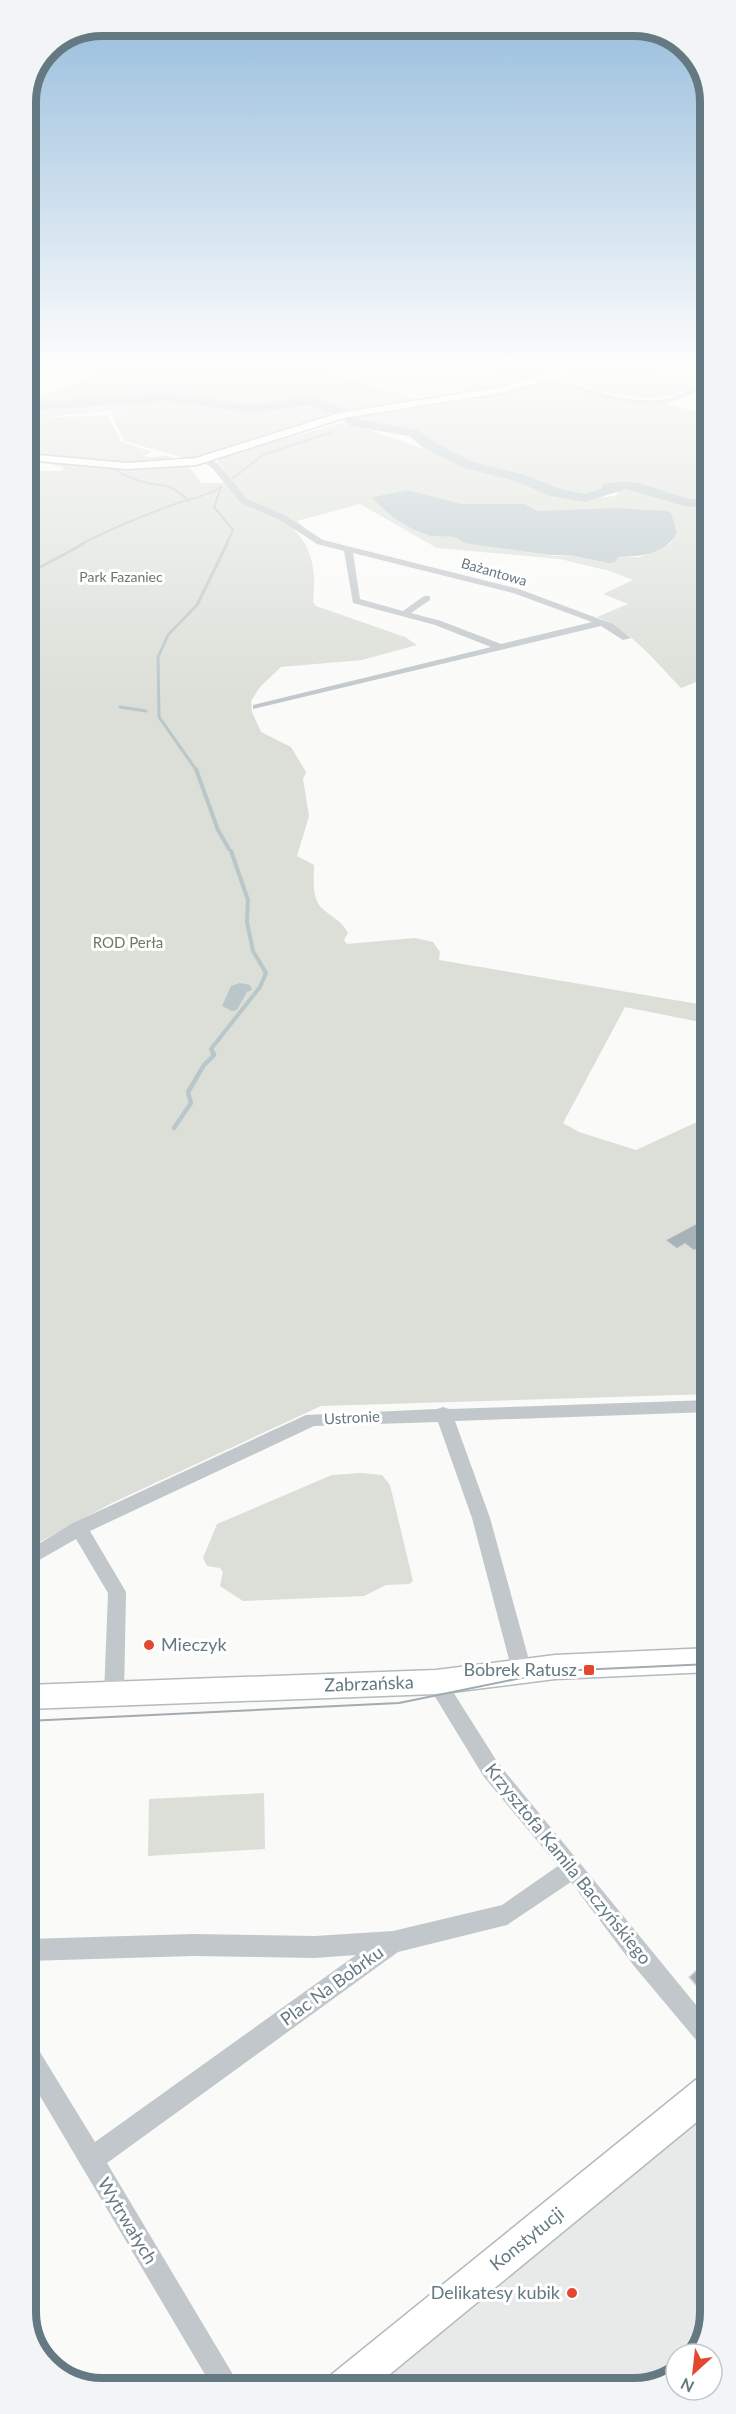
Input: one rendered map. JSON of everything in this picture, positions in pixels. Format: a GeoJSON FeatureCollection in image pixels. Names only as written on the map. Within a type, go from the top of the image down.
{"type":"FeatureCollection","features":[{"type":"Feature","properties":{"kind":"street","name":"Bażantowa"},"geometry":{"type":"LineString","coordinates":[[223,478],[232,490],[249,505],[283,518],[320,542],[505,588],[610,626],[626,638]]}},
{"type":"Feature","properties":{"kind":"street"},"geometry":{"type":"LineString","coordinates":[[348,548],[356,600],[438,622],[502,648]]}},
{"type":"Feature","properties":{"kind":"street"},"geometry":{"type":"LineString","coordinates":[[404,614],[427,598]]}},
{"type":"Feature","properties":{"kind":"street"},"geometry":{"type":"LineString","coordinates":[[257,707],[601,623]]}},
{"type":"Feature","properties":{"kind":"street","name":"Ustronie"},"geometry":{"type":"LineString","coordinates":[[36,1555],[80,1528],[312,1420],[443,1413],[700,1406]]}},
{"type":"Feature","properties":{"kind":"street"},"geometry":{"type":"LineString","coordinates":[[443,1413],[481,1518],[522,1671]]}},
{"type":"Feature","properties":{"kind":"street"},"geometry":{"type":"LineString","coordinates":[[80,1528],[117,1592],[114,1695]]}},
{"type":"Feature","properties":{"kind":"street","name":"Zabrzańska"},"geometry":{"type":"LineString","coordinates":[[36,1697],[436,1682],[522,1671],[700,1661]]}},
{"type":"Feature","properties":{"kind":"street","name":"Krzysztofa Kamila Baczyńskiego"},"geometry":{"type":"LineString","coordinates":[[436,1682],[491,1770],[573,1868],[642,1958],[700,2027]]}},
{"type":"Feature","properties":{"kind":"street"},"geometry":{"type":"LineString","coordinates":[[393,1942],[507,1914],[573,1868]]}},
{"type":"Feature","properties":{"kind":"street","name":"Plac Na Bobrku"},"geometry":{"type":"LineString","coordinates":[[36,1950],[193,1945],[315,1947],[393,1942]]}},
{"type":"Feature","properties":{"kind":"street","name":"Plac Na Bobrku"},"geometry":{"type":"LineString","coordinates":[[90,2160],[393,1942]]}},
{"type":"Feature","properties":{"kind":"street","name":"Wytrwałych"},"geometry":{"type":"LineString","coordinates":[[36,2067],[222,2378]]}},
{"type":"Feature","properties":{"kind":"street","name":"Konstytucji"},"geometry":{"type":"LineString","coordinates":[[356,2378],[700,2098]]}},
{"type":"Feature","properties":{"kind":"shaded area"},"geometry":{"type":"Polygon","coordinates":[[[408,490],[462,504],[525,504],[537,511],[616,508],[666,511],[671,513],[677,533],[666,546],[659,550],[643,555],[618,557],[615,562],[609,563],[569,555],[550,555],[464,543],[456,538],[421,533],[405,525],[372,497],[408,490]]]}},
{"type":"Feature","properties":{"kind":"shaded area"},"geometry":{"type":"Polygon","coordinates":[[[240,983],[250,985],[252,990],[247,992],[237,1010],[232,1011],[222,1006],[231,986],[240,983]]]}},
{"type":"Feature","properties":{"kind":"shaded area"},"geometry":{"type":"Polygon","coordinates":[[[700,2098],[700,2312],[696,2333],[692,2342],[664,2342],[664,2370],[651,2376],[634,2378],[356,2378],[700,2098]]]}},
{"type":"Feature","properties":{"kind":"green space"},"geometry":{"type":"Polygon","coordinates":[[[36,478],[197,478],[201,483],[233,483],[229,478],[509,478],[577,500],[615,496],[625,483],[614,483],[604,488],[606,491],[587,495],[569,495],[523,478],[700,478],[700,681],[681,688],[632,639],[610,623],[597,617],[628,604],[603,594],[633,580],[610,571],[560,559],[437,548],[360,504],[297,521],[304,527],[293,529],[300,536],[312,563],[313,602],[316,606],[405,637],[417,645],[362,660],[281,667],[260,687],[251,701],[252,712],[261,732],[291,747],[306,772],[303,779],[309,816],[297,856],[314,865],[314,889],[317,901],[346,929],[348,933],[344,940],[347,944],[415,938],[433,942],[440,952],[439,960],[700,1004],[700,1022],[625,1007],[563,1123],[579,1132],[636,1150],[700,1121],[700,1224],[685,1244],[694,1251],[700,1244],[700,1394],[321,1406],[112,1503],[36,1544],[36,478]],[[408,490],[372,497],[383,509],[426,535],[452,536],[507,549],[554,556],[569,555],[604,562],[617,557],[640,557],[670,544],[677,533],[672,520],[649,510],[537,511],[525,504],[462,504],[408,490]]]}},
{"type":"Feature","properties":{"kind":"green space"},"geometry":{"type":"Polygon","coordinates":[[[361,1473],[382,1475],[390,1485],[413,1581],[409,1584],[386,1585],[364,1596],[243,1601],[220,1586],[223,1572],[220,1568],[207,1566],[203,1558],[217,1524],[332,1475],[361,1473]]]}},
{"type":"Feature","properties":{"kind":"green space"},"geometry":{"type":"Polygon","coordinates":[[[264,1793],[265,1849],[148,1856],[149,1799],[264,1793]]]}},
{"type":"Feature","properties":{"kind":"building"},"geometry":{"type":"Polygon","coordinates":[[[700,1223],[700,1247],[694,1251],[685,1244],[677,1249],[665,1240],[700,1223]]]}},
{"type":"Feature","properties":{"kind":"building"},"geometry":{"type":"Polygon","coordinates":[[[700,1967],[700,1990],[689,1977],[700,1967]]]}},
{"type":"Feature","properties":{"kind":"waterway"},"geometry":{"type":"LineString","coordinates":[[131,478],[146,483],[168,486],[188,500]]}},
{"type":"Feature","properties":{"kind":"waterway"},"geometry":{"type":"LineString","coordinates":[[519,478],[556,493],[585,498],[608,492],[608,488],[626,484],[645,488],[684,502],[700,504]]}},
{"type":"Feature","properties":{"kind":"waterway"},"geometry":{"type":"LineString","coordinates":[[188,500],[221,487],[214,507],[233,530],[226,545]]}},
{"type":"Feature","properties":{"kind":"waterway"},"geometry":{"type":"LineString","coordinates":[[80,545],[128,522],[188,500]]}},
{"type":"Feature","properties":{"kind":"waterway"},"geometry":{"type":"LineString","coordinates":[[36,570],[83,544]]}},
{"type":"Feature","properties":{"kind":"waterway"},"geometry":{"type":"LineString","coordinates":[[196,770],[159,717],[158,657],[168,635],[197,605],[227,544]]}},
{"type":"Feature","properties":{"kind":"waterway"},"geometry":{"type":"LineString","coordinates":[[120,707],[146,711]]}},
{"type":"Feature","properties":{"kind":"waterway"},"geometry":{"type":"LineString","coordinates":[[196,770],[218,830],[229,849]]}},
{"type":"Feature","properties":{"kind":"waterway"},"geometry":{"type":"LineString","coordinates":[[213,1054],[211,1049],[260,987],[266,973],[253,951],[247,922],[248,900],[231,851]]}},
{"type":"Feature","properties":{"kind":"waterway"},"geometry":{"type":"LineString","coordinates":[[174,1128],[191,1103],[188,1092],[204,1065],[214,1055],[213,1052]]}},
{"type":"Feature","properties":{"kind":"tram line"},"geometry":{"type":"LineString","coordinates":[[36,1721],[399,1703],[555,1671],[700,1664]]}},
{"type":"Feature","properties":{"kind":"place","name":"Mieczyk"},"geometry":{"type":"Point","coordinates":[149,1645]}},
{"type":"Feature","properties":{"kind":"place","name":"Bobrek Ratusz"},"geometry":{"type":"Point","coordinates":[589,1670]}},
{"type":"Feature","properties":{"kind":"place","name":"Delikatesy kubik"},"geometry":{"type":"Point","coordinates":[572,2293]}},
{"type":"Feature","properties":{"kind":"park label","name":"Park Fazaniec"},"geometry":{"type":"Point","coordinates":[121,577]}},
{"type":"Feature","properties":{"kind":"park label","name":"ROD Perła"},"geometry":{"type":"Point","coordinates":[128,943]}}]}
